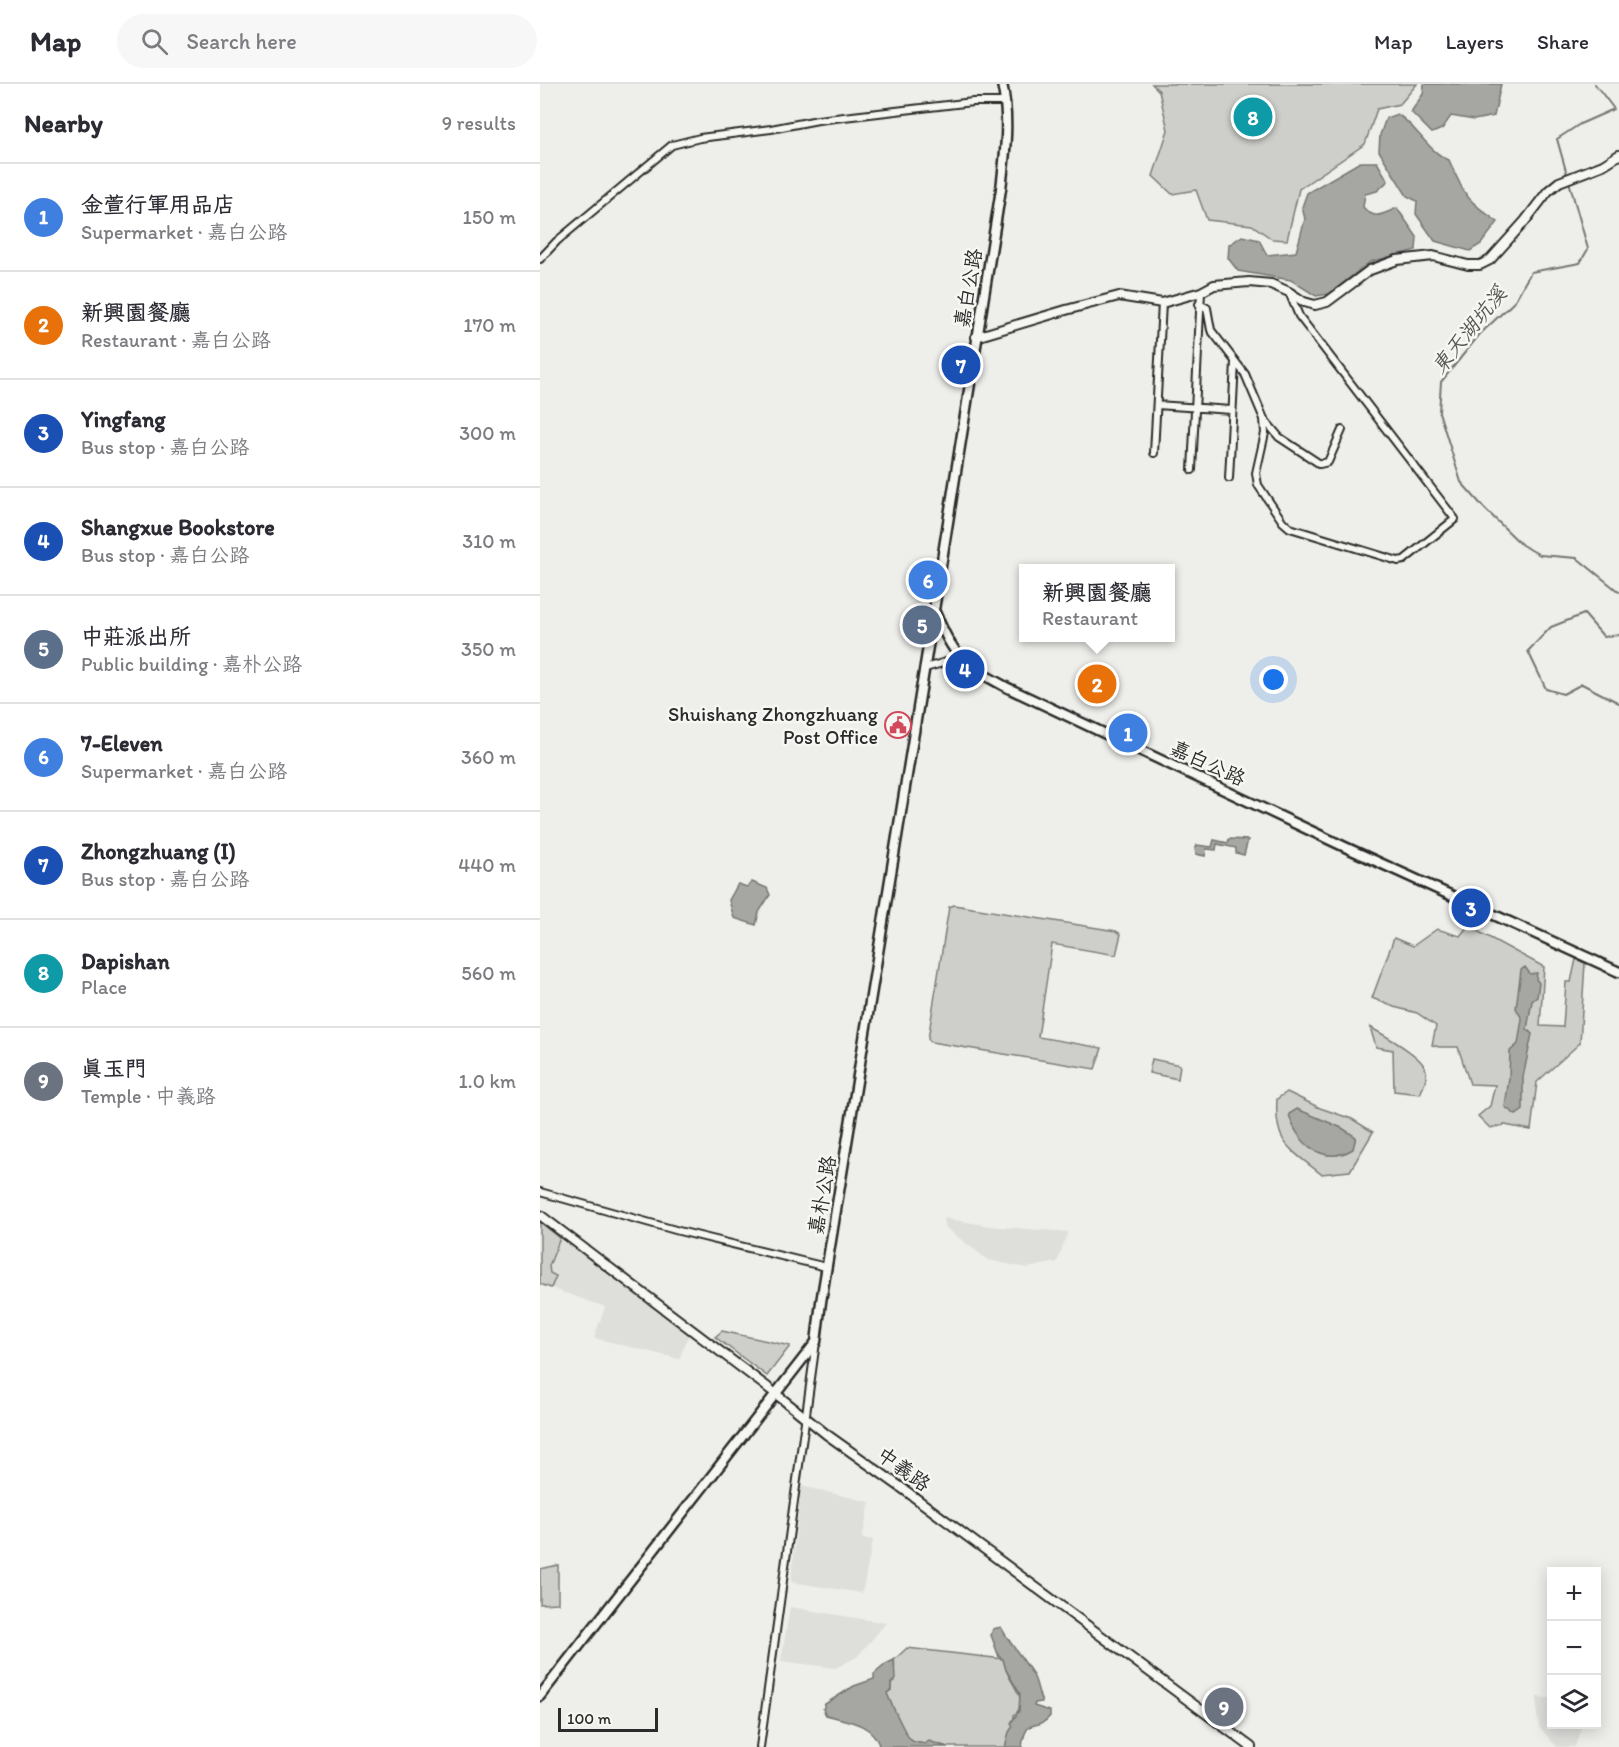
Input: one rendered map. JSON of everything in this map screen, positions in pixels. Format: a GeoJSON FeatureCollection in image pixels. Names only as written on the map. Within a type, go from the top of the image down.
{"type":"FeatureCollection","features":[{"type":"Feature","properties":{"kind":"main road","name":"嘉白公路"},"geometry":{"type":"LineString","coordinates":[[1002,84],[1006,102],[1006,142],[1001,189],[934,610],[945,636],[960,658],[975,670],[1006,687],[1345,847],[1619,972]]}},
{"type":"Feature","properties":{"kind":"main road","name":"嘉朴公路"},"geometry":{"type":"LineString","coordinates":[[540,1696],[816,1342],[826,1267],[934,610]]}},
{"type":"Feature","properties":{"kind":"street"},"geometry":{"type":"LineString","coordinates":[[540,259],[557,241],[672,145],[700,138],[771,129],[818,120],[973,102],[1006,102]]}},
{"type":"Feature","properties":{"kind":"street"},"geometry":{"type":"LineString","coordinates":[[976,337],[1119,296],[1162,303],[1201,292],[1214,285],[1249,282],[1271,284],[1304,302],[1315,305],[1327,302],[1370,270],[1397,260],[1433,256],[1480,266],[1490,260],[1558,182],[1603,165],[1619,155]]}},
{"type":"Feature","properties":{"kind":"street"},"geometry":{"type":"LineString","coordinates":[[1192,470],[1201,292]]}},
{"type":"Feature","properties":{"kind":"street"},"geometry":{"type":"LineString","coordinates":[[1264,419],[1265,433],[1256,473],[1258,485],[1283,522],[1290,528],[1398,561],[1404,560],[1455,519],[1299,316],[1289,292]]}},
{"type":"Feature","properties":{"kind":"street"},"geometry":{"type":"LineString","coordinates":[[1154,453],[1162,303]]}},
{"type":"Feature","properties":{"kind":"street"},"geometry":{"type":"LineString","coordinates":[[1199,304],[1207,308],[1211,330],[1245,374],[1264,419],[1279,437],[1320,464],[1328,462],[1342,430]]}},
{"type":"Feature","properties":{"kind":"street"},"geometry":{"type":"LineString","coordinates":[[1229,478],[1235,362]]}},
{"type":"Feature","properties":{"kind":"street"},"geometry":{"type":"LineString","coordinates":[[1157,405],[1231,410]]}},
{"type":"Feature","properties":{"kind":"street"},"geometry":{"type":"LineString","coordinates":[[925,668],[960,658]]}},
{"type":"Feature","properties":{"kind":"street"},"geometry":{"type":"LineString","coordinates":[[540,1192],[679,1231],[826,1267]]}},
{"type":"Feature","properties":{"kind":"street","name":"中義路"},"geometry":{"type":"LineString","coordinates":[[540,1215],[804,1417],[1251,1747]]}},
{"type":"Feature","properties":{"kind":"street"},"geometry":{"type":"LineString","coordinates":[[760,1747],[816,1342]]}},
{"type":"Feature","properties":{"kind":"shaded area"},"geometry":{"type":"Polygon","coordinates":[[[1152,84],[1417,84],[1400,104],[1377,109],[1365,144],[1299,189],[1287,240],[1272,239],[1252,225],[1207,220],[1196,190],[1172,194],[1153,176],[1168,130],[1159,91],[1152,84]]]}},
{"type":"Feature","properties":{"kind":"shaded area"},"geometry":{"type":"Polygon","coordinates":[[[1424,84],[1501,84],[1494,116],[1474,120],[1451,116],[1442,129],[1432,133],[1411,112],[1423,94],[1424,84]]]}},
{"type":"Feature","properties":{"kind":"shaded area"},"geometry":{"type":"Polygon","coordinates":[[[1397,114],[1434,151],[1449,160],[1467,196],[1498,222],[1481,244],[1470,251],[1435,241],[1416,214],[1417,201],[1407,196],[1379,151],[1380,135],[1386,118],[1397,114]]]}},
{"type":"Feature","properties":{"kind":"shaded area"},"geometry":{"type":"Polygon","coordinates":[[[1360,162],[1377,162],[1388,181],[1377,191],[1365,194],[1363,207],[1375,215],[1397,208],[1417,237],[1416,250],[1370,262],[1329,294],[1316,296],[1291,280],[1238,271],[1228,258],[1229,245],[1242,236],[1259,240],[1267,255],[1296,252],[1305,219],[1302,207],[1307,193],[1360,162]]]}},
{"type":"Feature","properties":{"kind":"shaded area"},"geometry":{"type":"Polygon","coordinates":[[[1229,839],[1248,840],[1244,855],[1236,853],[1236,848],[1217,844],[1216,850],[1206,849],[1205,856],[1196,854],[1197,845],[1212,847],[1214,840],[1228,843],[1229,839]]]}},
{"type":"Feature","properties":{"kind":"shaded area"},"geometry":{"type":"Polygon","coordinates":[[[752,882],[767,888],[770,895],[759,912],[756,925],[734,918],[729,900],[738,884],[747,887],[752,882]]]}},
{"type":"Feature","properties":{"kind":"shaded area"},"geometry":{"type":"Polygon","coordinates":[[[954,905],[1116,931],[1121,934],[1116,955],[1052,944],[1038,1037],[1102,1048],[1095,1069],[931,1042],[928,1039],[949,907],[954,905]]]}},
{"type":"Feature","properties":{"kind":"shaded area"},"geometry":{"type":"Polygon","coordinates":[[[1468,926],[1544,967],[1540,1026],[1563,1027],[1566,982],[1571,982],[1576,959],[1585,963],[1580,1043],[1537,1082],[1531,1130],[1505,1125],[1490,1128],[1478,1116],[1490,1106],[1495,1085],[1470,1084],[1458,1047],[1432,1045],[1436,1026],[1417,1013],[1372,998],[1394,938],[1413,946],[1437,929],[1460,936],[1468,926]]]}},
{"type":"Feature","properties":{"kind":"shaded area"},"geometry":{"type":"Polygon","coordinates":[[[1525,967],[1530,974],[1537,973],[1536,979],[1539,983],[1537,997],[1532,1001],[1527,1029],[1532,1034],[1523,1077],[1523,1110],[1516,1115],[1505,1107],[1510,1051],[1518,1044],[1522,1019],[1516,1008],[1521,970],[1525,967]]]}},
{"type":"Feature","properties":{"kind":"shaded area"},"geometry":{"type":"Polygon","coordinates":[[[1370,1027],[1402,1046],[1424,1065],[1426,1077],[1420,1094],[1394,1091],[1393,1050],[1376,1047],[1370,1027]]]}},
{"type":"Feature","properties":{"kind":"shaded area"},"geometry":{"type":"Polygon","coordinates":[[[1152,1059],[1180,1065],[1178,1079],[1149,1073],[1152,1059]]]}},
{"type":"Feature","properties":{"kind":"shaded area"},"geometry":{"type":"Polygon","coordinates":[[[1287,1092],[1320,1108],[1352,1119],[1373,1132],[1350,1171],[1321,1174],[1286,1144],[1278,1126],[1277,1099],[1287,1092]]]}},
{"type":"Feature","properties":{"kind":"shaded area"},"geometry":{"type":"Polygon","coordinates":[[[1297,1109],[1342,1128],[1356,1137],[1353,1149],[1342,1154],[1331,1155],[1312,1149],[1298,1134],[1289,1114],[1297,1109]]]}},
{"type":"Feature","properties":{"kind":"shaded area"},"geometry":{"type":"Polygon","coordinates":[[[944,1218],[989,1226],[1068,1232],[1057,1262],[1027,1268],[988,1260],[946,1228],[944,1218]]]}},
{"type":"Feature","properties":{"kind":"shaded area"},"geometry":{"type":"Polygon","coordinates":[[[540,1222],[560,1238],[549,1266],[550,1273],[556,1276],[551,1288],[540,1284],[540,1222]]]}},
{"type":"Feature","properties":{"kind":"shaded area"},"geometry":{"type":"Polygon","coordinates":[[[560,1238],[690,1333],[679,1359],[594,1338],[605,1307],[551,1288],[555,1276],[550,1273],[549,1267],[560,1238]]]}},
{"type":"Feature","properties":{"kind":"shaded area"},"geometry":{"type":"Polygon","coordinates":[[[722,1331],[790,1346],[767,1376],[715,1337],[722,1331]]]}},
{"type":"Feature","properties":{"kind":"shaded area"},"geometry":{"type":"Polygon","coordinates":[[[801,1486],[870,1502],[862,1538],[873,1540],[862,1593],[791,1582],[801,1486]]]}},
{"type":"Feature","properties":{"kind":"shaded area"},"geometry":{"type":"Polygon","coordinates":[[[558,1565],[558,1603],[540,1604],[540,1569],[558,1565]]]}},
{"type":"Feature","properties":{"kind":"shaded area"},"geometry":{"type":"Polygon","coordinates":[[[790,1607],[886,1623],[857,1657],[835,1668],[781,1661],[790,1607]]]}},
{"type":"Feature","properties":{"kind":"shaded area"},"geometry":{"type":"Polygon","coordinates":[[[1001,1627],[1035,1679],[1042,1702],[1035,1703],[1034,1706],[1050,1711],[1050,1716],[1045,1721],[1029,1727],[1022,1747],[1005,1747],[1013,1726],[1011,1723],[1019,1711],[1020,1694],[1006,1670],[1003,1659],[999,1657],[991,1635],[993,1629],[1001,1627]]]}},
{"type":"Feature","properties":{"kind":"shaded area"},"geometry":{"type":"Polygon","coordinates":[[[907,1648],[1003,1659],[1008,1675],[1020,1698],[1019,1710],[1014,1715],[1013,1726],[1005,1747],[947,1747],[910,1740],[897,1718],[887,1693],[891,1690],[894,1660],[907,1648]]]}},
{"type":"Feature","properties":{"kind":"shaded area"},"geometry":{"type":"Polygon","coordinates":[[[894,1660],[895,1680],[891,1683],[891,1690],[887,1693],[909,1738],[914,1742],[925,1744],[929,1741],[947,1747],[877,1747],[879,1745],[876,1738],[864,1727],[826,1715],[823,1709],[825,1704],[854,1686],[874,1679],[874,1674],[894,1660]]]}},
{"type":"Feature","properties":{"kind":"shaded area"},"geometry":{"type":"Polygon","coordinates":[[[1537,1697],[1547,1698],[1547,1729],[1581,1729],[1575,1747],[1557,1747],[1540,1728],[1537,1717],[1537,1697]]]}},
{"type":"Feature","properties":{"kind":"waterway","name":"東天湖坑溪"},"geometry":{"type":"LineString","coordinates":[[1595,84],[1614,109],[1580,124],[1557,139],[1588,249],[1580,263],[1531,272],[1514,302],[1480,334],[1441,382],[1439,412],[1461,482],[1485,509],[1522,545],[1540,555],[1577,558],[1619,592]]}},
{"type":"Feature","properties":{"kind":"waterway","name":"東天湖坑溪"},"geometry":{"type":"LineString","coordinates":[[1619,635],[1604,637],[1584,614],[1551,627],[1528,651],[1546,689],[1563,694],[1582,684],[1619,703]]}},
{"type":"Feature","properties":{"kind":"place","name":"Dapishan"},"geometry":{"type":"Point","coordinates":[1253,117]}},
{"type":"Feature","properties":{"kind":"place","name":"Zhongzhuang (I)"},"geometry":{"type":"Point","coordinates":[961,365]}},
{"type":"Feature","properties":{"kind":"place","name":"7-Eleven"},"geometry":{"type":"Point","coordinates":[928,580]}},
{"type":"Feature","properties":{"kind":"place","name":"中莊派出所"},"geometry":{"type":"Point","coordinates":[922,625]}},
{"type":"Feature","properties":{"kind":"place","name":"Shangxue Bookstore"},"geometry":{"type":"Point","coordinates":[965,669]}},
{"type":"Feature","properties":{"kind":"place","name":"新興園餐廳"},"geometry":{"type":"Point","coordinates":[1097,684]}},
{"type":"Feature","properties":{"kind":"place","name":"Shuishang Zhongzhuang Post Office"},"geometry":{"type":"Point","coordinates":[898,725]}},
{"type":"Feature","properties":{"kind":"place","name":"金萱行軍用品店"},"geometry":{"type":"Point","coordinates":[1128,733]}},
{"type":"Feature","properties":{"kind":"place","name":"Yingfang"},"geometry":{"type":"Point","coordinates":[1471,908]}},
{"type":"Feature","properties":{"kind":"place","name":"真玉門"},"geometry":{"type":"Point","coordinates":[1224,1707]}}]}
